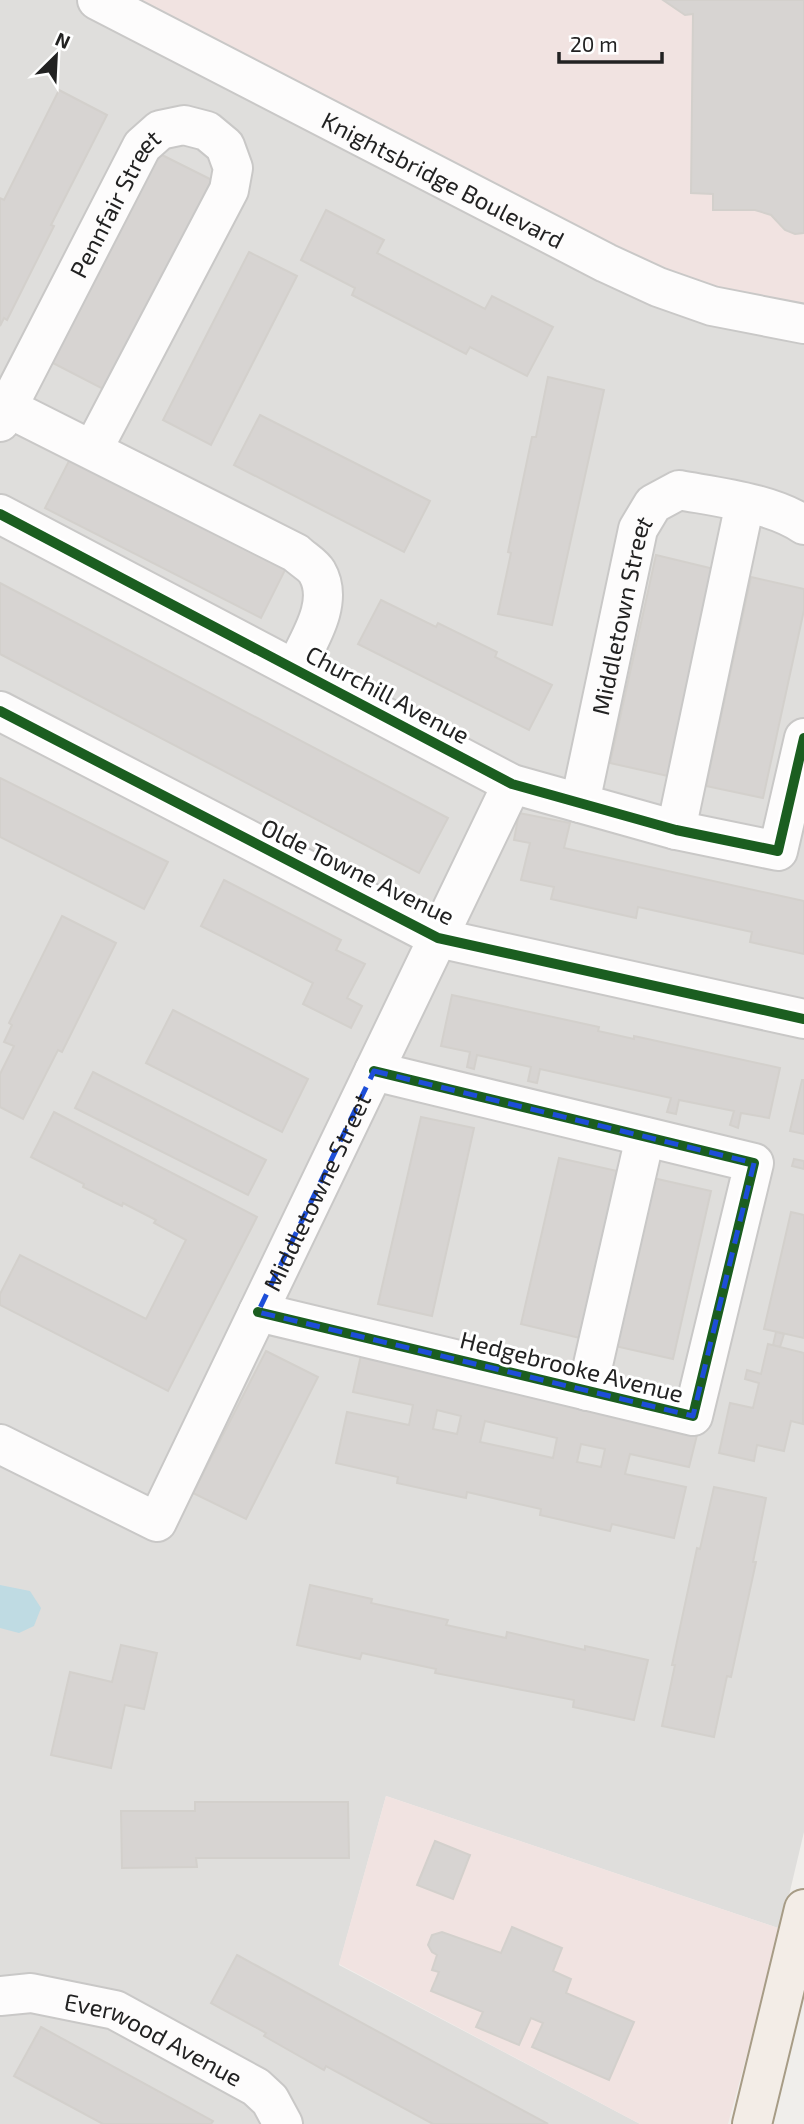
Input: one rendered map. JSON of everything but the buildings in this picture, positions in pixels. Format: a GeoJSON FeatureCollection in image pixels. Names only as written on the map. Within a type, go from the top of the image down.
{"type":"FeatureCollection","features":[{"type":"Feature","properties":{"kind":"main road"},"geometry":{"type":"LineString","coordinates":[[752,2124],[804,1909]]}},
{"type":"Feature","properties":{"kind":"street","name":"Knightsbridge Boulevard"},"geometry":{"type":"LineString","coordinates":[[97,0],[606,263],[658,287],[712,306],[804,324]]}},
{"type":"Feature","properties":{"kind":"street","name":"Pennfair Street"},"geometry":{"type":"LineString","coordinates":[[4,415],[142,146],[160,130],[184,125],[207,131],[225,146],[233,168],[229,190],[93,449]]}},
{"type":"Feature","properties":{"kind":"street","name":"Churchill Avenue"},"geometry":{"type":"LineString","coordinates":[[4,415],[93,449],[296,553],[317,570],[324,596],[317,622],[295,669]]}},
{"type":"Feature","properties":{"kind":"street","name":"Middletown Street"},"geometry":{"type":"LineString","coordinates":[[580,803],[638,529],[653,504],[678,490],[745,503],[794,518],[804,525]]}},
{"type":"Feature","properties":{"kind":"street"},"geometry":{"type":"LineString","coordinates":[[676,830],[745,503]]}},
{"type":"Feature","properties":{"kind":"street","name":"Churchill Avenue"},"geometry":{"type":"LineString","coordinates":[[0,514],[512,784],[676,830],[778,851],[804,738]]}},
{"type":"Feature","properties":{"kind":"street","name":"Olde Towne Avenue"},"geometry":{"type":"LineString","coordinates":[[0,711],[438,938],[804,1019]]}},
{"type":"Feature","properties":{"kind":"street","name":"Middletowne Street"},"geometry":{"type":"LineString","coordinates":[[0,1444],[157,1522],[512,784]]}},
{"type":"Feature","properties":{"kind":"street","name":"Hedgebrooke Avenue"},"geometry":{"type":"LineString","coordinates":[[258,1312],[693,1416],[754,1163],[374,1071]]}},
{"type":"Feature","properties":{"kind":"street"},"geometry":{"type":"LineString","coordinates":[[587,1391],[645,1137]]}},
{"type":"Feature","properties":{"kind":"street","name":"Everwood Avenue"},"geometry":{"type":"LineString","coordinates":[[0,1996],[31,1993],[115,2010],[256,2087],[270,2100],[283,2124]]}},
{"type":"Feature","properties":{"kind":"highlighted area"},"geometry":{"type":"Polygon","coordinates":[[[374,1071],[754,1163],[693,1416],[258,1312],[374,1071]]]}},
{"type":"Feature","properties":{"kind":"shaded area"},"geometry":{"type":"Polygon","coordinates":[[[0,0],[105,0],[804,321],[804,1832],[781,1929],[386,1796],[339,1965],[640,2124],[0,2124],[0,0]]]}},
{"type":"Feature","properties":{"kind":"shaded area"},"geometry":{"type":"Polygon","coordinates":[[[105,0],[804,0],[804,321],[737,312],[105,0]]]}},
{"type":"Feature","properties":{"kind":"shaded area"},"geometry":{"type":"Polygon","coordinates":[[[386,1796],[781,1929],[728,2124],[640,2124],[339,1964],[386,1796]]]}},
{"type":"Feature","properties":{"kind":"water"},"geometry":{"type":"Polygon","coordinates":[[[0,1585],[30,1591],[41,1608],[34,1626],[19,1633],[0,1628],[0,1585]]]}},
{"type":"Feature","properties":{"kind":"cycle path"},"geometry":{"type":"LineString","coordinates":[[0,514],[512,784],[676,830],[778,851],[804,738]]}},
{"type":"Feature","properties":{"kind":"cycle path"},"geometry":{"type":"LineString","coordinates":[[0,711],[438,938],[804,1019]]}},
{"type":"Feature","properties":{"kind":"cycle path"},"geometry":{"type":"LineString","coordinates":[[258,1312],[693,1416],[754,1163],[374,1071]]}}]}
